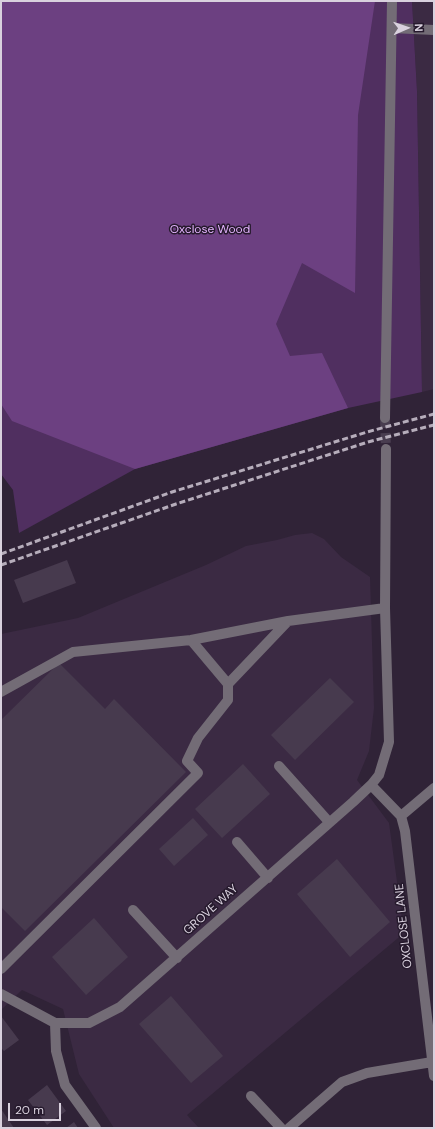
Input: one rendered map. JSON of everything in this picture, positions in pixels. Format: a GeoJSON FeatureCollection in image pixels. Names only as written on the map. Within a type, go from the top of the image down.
{"type":"FeatureCollection","features":[{"type":"Feature","properties":{"kind":"street"},"geometry":{"type":"LineString","coordinates":[[385,418],[392,1]]}},
{"type":"Feature","properties":{"kind":"street"},"geometry":{"type":"LineString","coordinates":[[392,28],[434,30]]}},
{"type":"Feature","properties":{"kind":"street","name":"GROVE WAY"},"geometry":{"type":"LineString","coordinates":[[55,1023],[88,1023],[107,1015],[120,1007],[268,878],[371,785],[379,775],[389,742],[385,608],[386,449]]}},
{"type":"Feature","properties":{"kind":"street"},"geometry":{"type":"LineString","coordinates":[[1,692],[74,652],[191,640],[288,622],[385,608]]}},
{"type":"Feature","properties":{"kind":"street"},"geometry":{"type":"LineString","coordinates":[[228,684],[288,622]]}},
{"type":"Feature","properties":{"kind":"street"},"geometry":{"type":"LineString","coordinates":[[1,969],[198,773],[187,761],[198,738],[228,700],[228,684],[191,640]]}},
{"type":"Feature","properties":{"kind":"street"},"geometry":{"type":"LineString","coordinates":[[279,766],[329,822]]}},
{"type":"Feature","properties":{"kind":"street","name":"OXCLOSE LANE"},"geometry":{"type":"LineString","coordinates":[[371,785],[400,816],[406,831],[434,1076]]}},
{"type":"Feature","properties":{"kind":"street"},"geometry":{"type":"LineString","coordinates":[[400,816],[434,788]]}},
{"type":"Feature","properties":{"kind":"street"},"geometry":{"type":"LineString","coordinates":[[237,842],[268,878]]}},
{"type":"Feature","properties":{"kind":"street"},"geometry":{"type":"LineString","coordinates":[[133,910],[177,958]]}},
{"type":"Feature","properties":{"kind":"street"},"geometry":{"type":"LineString","coordinates":[[1,994],[55,1023],[56,1050],[66,1085],[96,1128]]}},
{"type":"Feature","properties":{"kind":"street"},"geometry":{"type":"LineString","coordinates":[[289,1128],[342,1082],[367,1073],[432,1062]]}},
{"type":"Feature","properties":{"kind":"street"},"geometry":{"type":"LineString","coordinates":[[251,1096],[281,1128]]}},
{"type":"Feature","properties":{"kind":"shaded area"},"geometry":{"type":"Polygon","coordinates":[[[412,1],[434,1],[434,389],[422,392],[417,91],[412,1]]]}},
{"type":"Feature","properties":{"kind":"shaded area"},"geometry":{"type":"Polygon","coordinates":[[[312,533],[324,539],[341,557],[370,577],[374,708],[369,751],[357,780],[389,823],[404,933],[187,1115],[199,1128],[114,1128],[79,1074],[63,1009],[22,990],[1,1010],[1,634],[78,618],[206,565],[246,546],[295,535],[312,533]]]}},
{"type":"Feature","properties":{"kind":"green space","name":"Oxclose Wood"},"geometry":{"type":"Polygon","coordinates":[[[1,1],[412,1],[417,91],[422,392],[348,408],[135,469],[19,533],[13,490],[1,474],[1,1]]]}},
{"type":"Feature","properties":{"kind":"green space","name":"Oxclose Wood"},"geometry":{"type":"Polygon","coordinates":[[[1,1],[375,1],[358,115],[355,293],[302,263],[276,324],[290,356],[322,353],[348,408],[135,469],[12,421],[1,404],[1,1]]]}},
{"type":"Feature","properties":{"kind":"building"},"geometry":{"type":"Polygon","coordinates":[[[67,560],[76,583],[23,603],[14,580],[67,560]]]}},
{"type":"Feature","properties":{"kind":"building"},"geometry":{"type":"Polygon","coordinates":[[[59,663],[105,709],[114,699],[186,772],[25,931],[1,907],[1,720],[59,663]]]}},
{"type":"Feature","properties":{"kind":"building"},"geometry":{"type":"Polygon","coordinates":[[[330,678],[354,702],[295,760],[271,735],[330,678]]]}},
{"type":"Feature","properties":{"kind":"building"},"geometry":{"type":"Polygon","coordinates":[[[243,764],[270,794],[222,838],[195,809],[243,764]]]}},
{"type":"Feature","properties":{"kind":"building"},"geometry":{"type":"Polygon","coordinates":[[[193,818],[208,835],[174,866],[159,849],[193,818]]]}},
{"type":"Feature","properties":{"kind":"building"},"geometry":{"type":"Polygon","coordinates":[[[337,859],[390,922],[350,957],[297,894],[337,859]]]}},
{"type":"Feature","properties":{"kind":"building"},"geometry":{"type":"Polygon","coordinates":[[[94,918],[128,957],[86,995],[52,957],[94,918]]]}},
{"type":"Feature","properties":{"kind":"building"},"geometry":{"type":"Polygon","coordinates":[[[171,996],[223,1056],[191,1083],[139,1024],[171,996]]]}},
{"type":"Feature","properties":{"kind":"building"},"geometry":{"type":"Polygon","coordinates":[[[1,1016],[19,1040],[4,1051],[1,1048],[1,1016]]]}},
{"type":"Feature","properties":{"kind":"building"},"geometry":{"type":"Polygon","coordinates":[[[47,1085],[66,1111],[47,1125],[28,1100],[47,1085]]]}},
{"type":"Feature","properties":{"kind":"building"},"geometry":{"type":"Polygon","coordinates":[[[1,1109],[14,1128],[1,1128],[1,1109]]]}},
{"type":"Feature","properties":{"kind":"building"},"geometry":{"type":"Polygon","coordinates":[[[74,1122],[78,1128],[66,1128],[74,1122]]]}},
{"type":"Feature","properties":{"kind":"tunnel"},"geometry":{"type":"LineString","coordinates":[[385,418],[386,449]]}},
{"type":"Feature","properties":{"kind":"railway"},"geometry":{"type":"LineString","coordinates":[[1,554],[172,492],[367,432],[434,414]]}},
{"type":"Feature","properties":{"kind":"railway"},"geometry":{"type":"LineString","coordinates":[[1,565],[176,504],[368,442],[434,425]]}}]}
